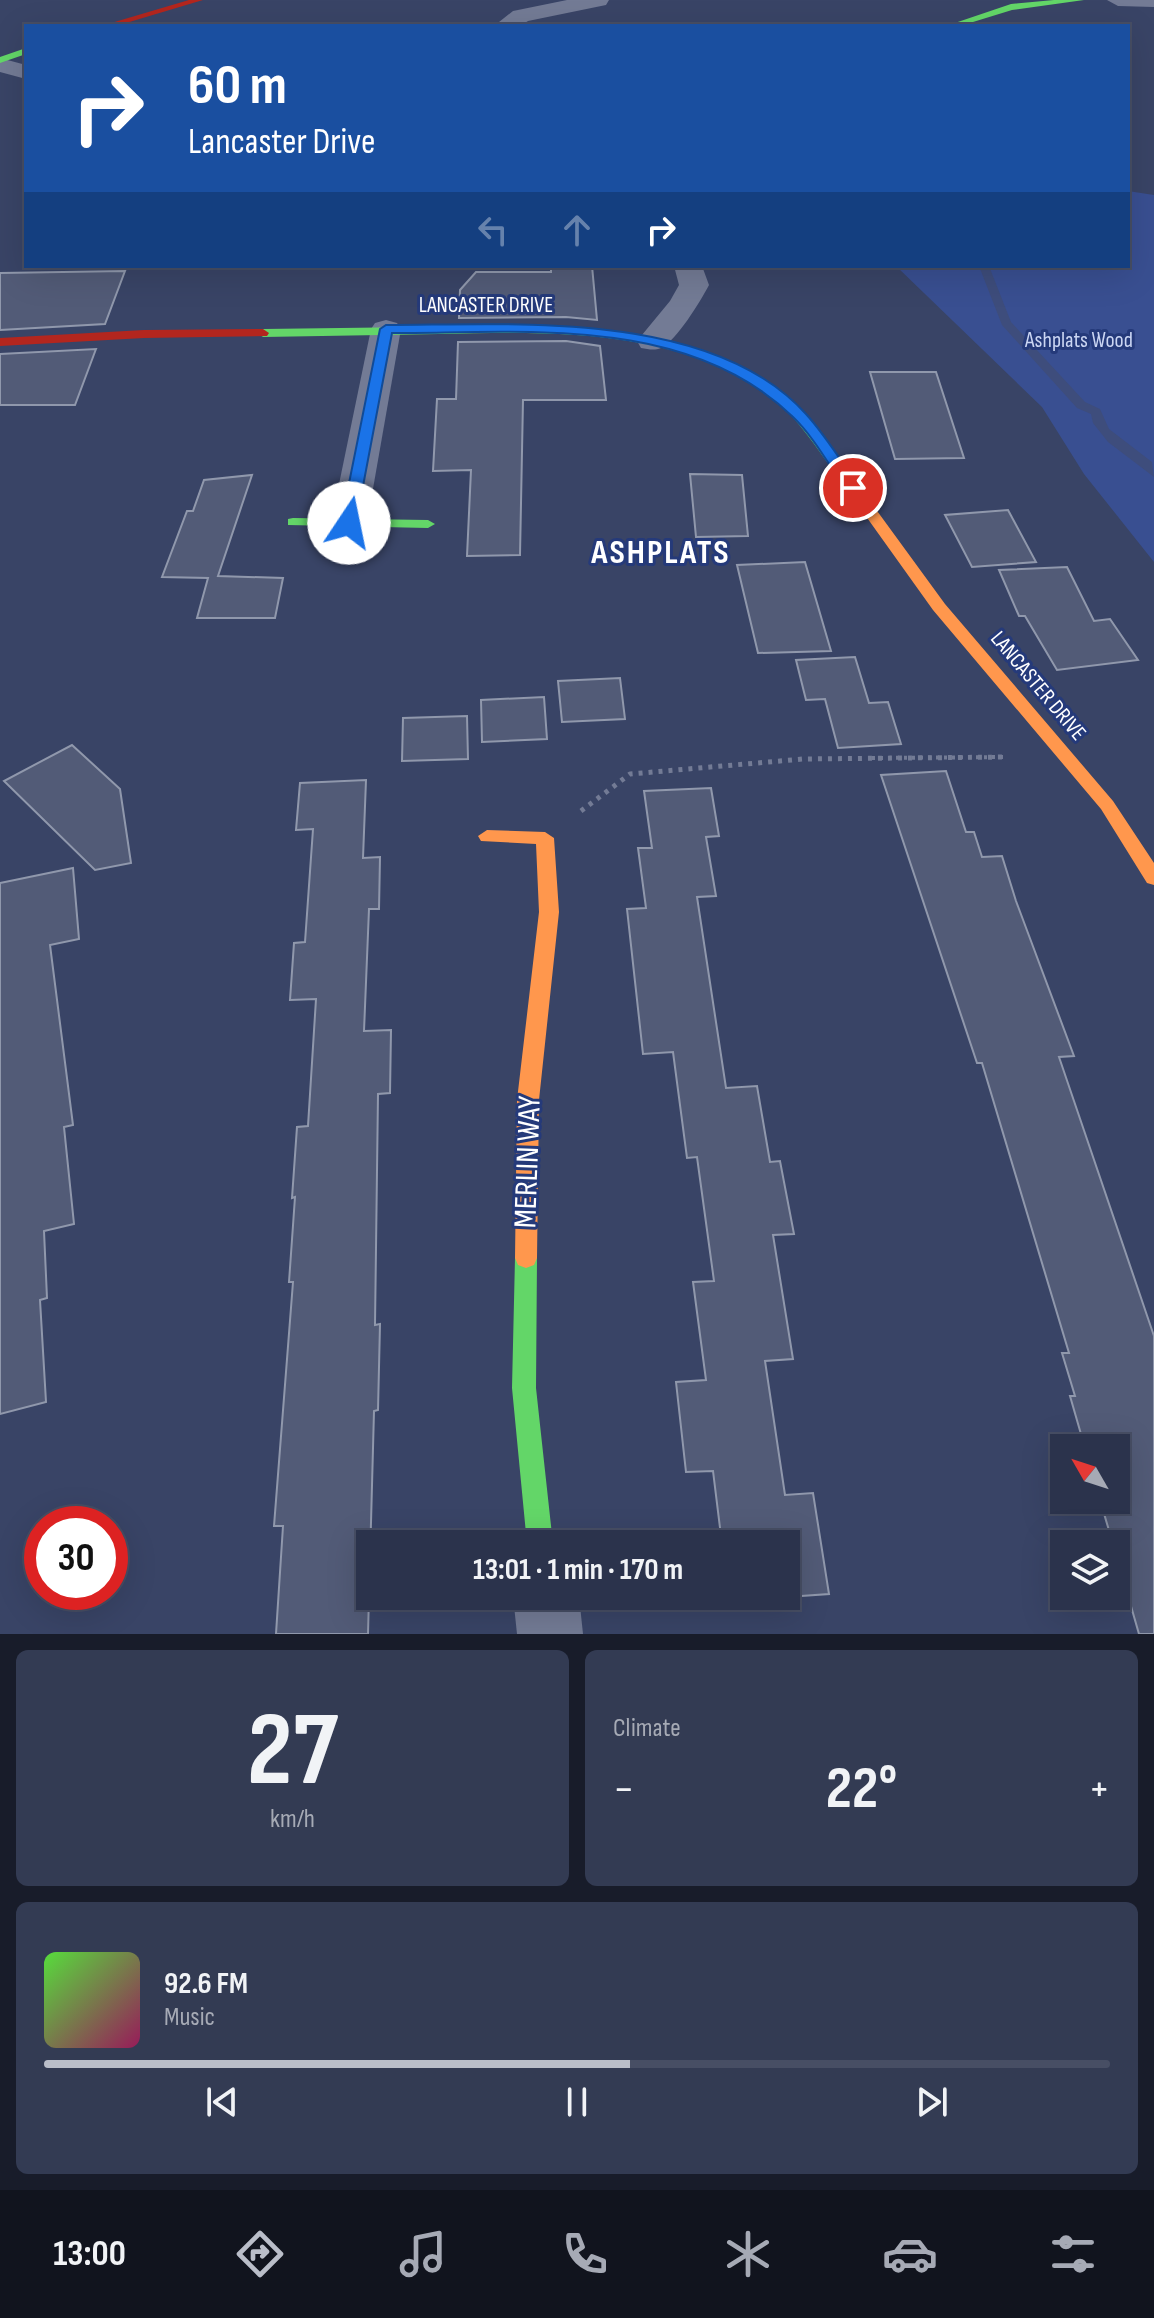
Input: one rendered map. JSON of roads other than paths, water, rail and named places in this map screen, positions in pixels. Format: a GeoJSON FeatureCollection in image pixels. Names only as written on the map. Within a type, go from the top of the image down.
{"type":"FeatureCollection","features":[{"type":"Feature","properties":{"kind":"street"},"geometry":{"type":"LineString","coordinates":[[113,24],[199,0]]}},
{"type":"Feature","properties":{"kind":"street"},"geometry":{"type":"LineString","coordinates":[[508,24],[521,16],[598,0]]}},
{"type":"Feature","properties":{"kind":"street"},"geometry":{"type":"LineString","coordinates":[[957,24],[1011,7],[1080,0]]}},
{"type":"Feature","properties":{"kind":"street"},"geometry":{"type":"LineString","coordinates":[[1118,0],[1154,1]]}},
{"type":"Feature","properties":{"kind":"street"},"geometry":{"type":"LineString","coordinates":[[0,63],[24,52]]}},
{"type":"Feature","properties":{"kind":"street"},"geometry":{"type":"LineString","coordinates":[[0,63],[24,71]]}},
{"type":"Feature","properties":{"kind":"street"},"geometry":{"type":"LineString","coordinates":[[652,341],[683,305],[694,285],[689,268]]}},
{"type":"Feature","properties":{"kind":"street"},"geometry":{"type":"LineString","coordinates":[[349,523],[386,329]]}},
{"type":"Feature","properties":{"kind":"street","name":"LANCASTER DRIVE"},"geometry":{"type":"LineString","coordinates":[[0,342],[144,334],[566,329],[652,341],[726,365],[764,385],[800,416],[940,608],[1112,812],[1153,875]]}},
{"type":"Feature","properties":{"kind":"street"},"geometry":{"type":"LineString","coordinates":[[293,522],[428,524]]}},
{"type":"Feature","properties":{"kind":"street","name":"MERLIN WAY"},"geometry":{"type":"LineString","coordinates":[[487,836],[545,838],[549,912],[528,1100],[524,1388],[539,1530]]}},
{"type":"Feature","properties":{"kind":"street"},"geometry":{"type":"LineString","coordinates":[[547,1610],[550,1634]]}},
{"type":"Feature","properties":{"kind":"waterway"},"geometry":{"type":"LineString","coordinates":[[985,268],[1006,323],[1081,405],[1096,412],[1105,432],[1139,457],[1154,473]]}},
{"type":"Feature","properties":{"kind":"district","name":"ASHPLATS"},"geometry":{"type":"Point","coordinates":[661,552]}},
{"type":"Feature","properties":{"kind":"park label","name":"Ashplats Wood"},"geometry":{"type":"Point","coordinates":[1079,340]}}]}
